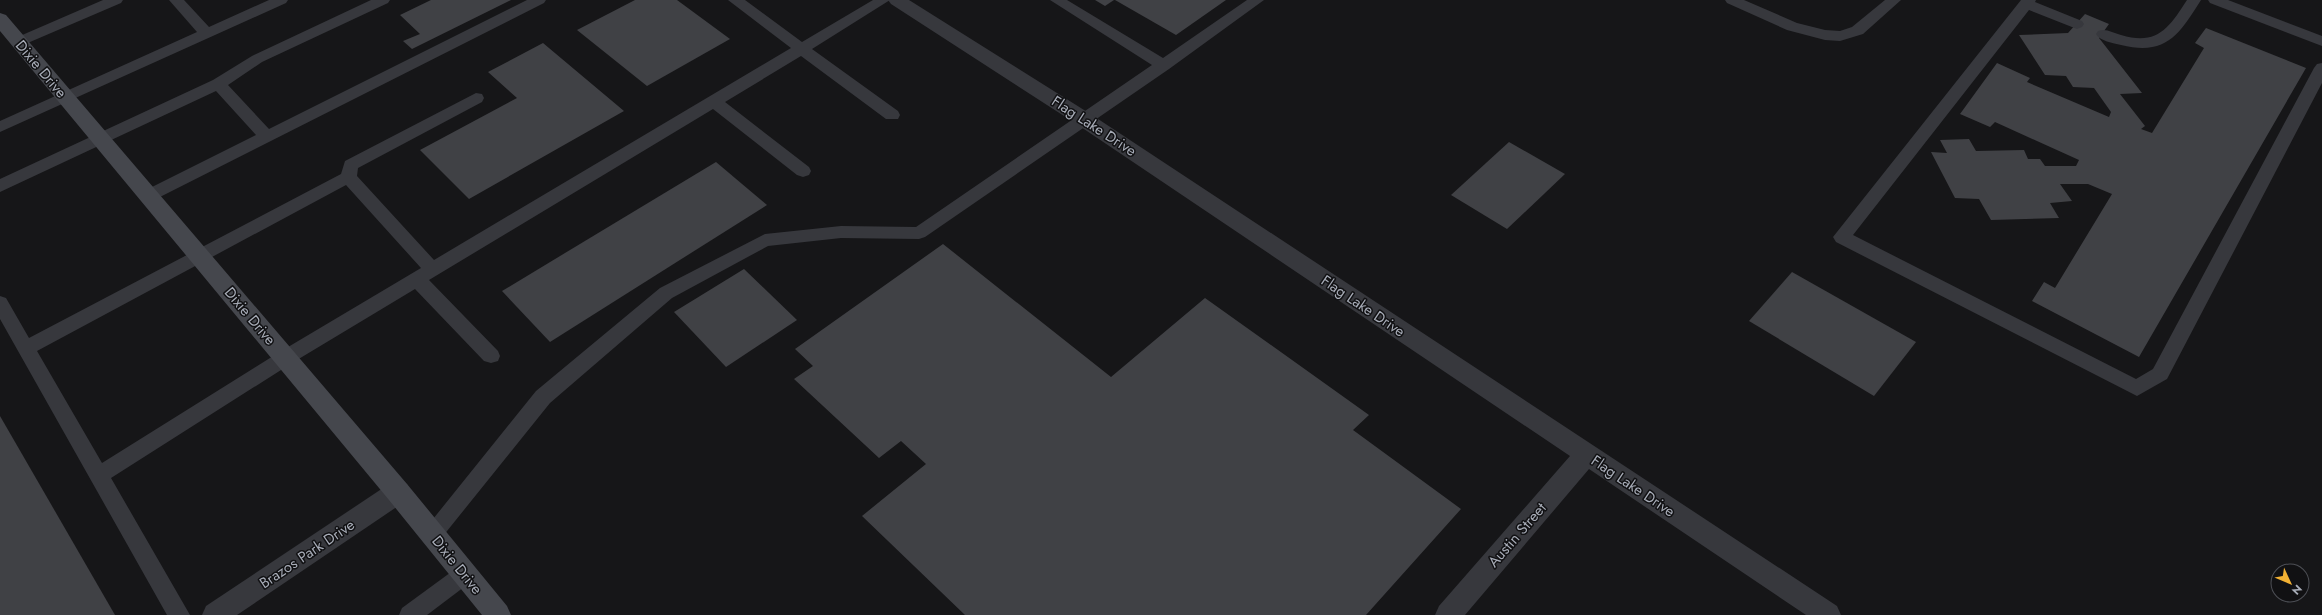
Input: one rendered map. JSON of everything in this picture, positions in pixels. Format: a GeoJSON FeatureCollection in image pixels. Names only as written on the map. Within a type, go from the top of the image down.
{"type":"FeatureCollection","features":[{"type":"Feature","properties":{"kind":"main road","name":"Dixie Drive"},"geometry":{"type":"LineString","coordinates":[[0,19],[398,492],[498,615]]}},
{"type":"Feature","properties":{"kind":"street","name":"Flag Lake Drive"},"geometry":{"type":"LineString","coordinates":[[897,0],[1085,120],[1828,615]]}},
{"type":"Feature","properties":{"kind":"street","name":"Austin Street"},"geometry":{"type":"LineString","coordinates":[[1448,615],[1586,455]]}},
{"type":"Feature","properties":{"kind":"street","name":"Brazos Park Drive"},"geometry":{"type":"LineString","coordinates":[[215,615],[398,492]]}},
{"type":"Feature","properties":{"kind":"lane"},"geometry":{"type":"LineString","coordinates":[[18,42],[116,0]]}},
{"type":"Feature","properties":{"kind":"lane"},"geometry":{"type":"LineString","coordinates":[[176,0],[207,34]]}},
{"type":"Feature","properties":{"kind":"lane"},"geometry":{"type":"LineString","coordinates":[[0,128],[281,0]]}},
{"type":"Feature","properties":{"kind":"lane"},"geometry":{"type":"LineString","coordinates":[[0,186],[218,84],[257,59],[383,0]]}},
{"type":"Feature","properties":{"kind":"lane"},"geometry":{"type":"LineString","coordinates":[[148,196],[539,0]]}},
{"type":"Feature","properties":{"kind":"lane"},"geometry":{"type":"LineString","coordinates":[[735,0],[892,115]]}},
{"type":"Feature","properties":{"kind":"lane"},"geometry":{"type":"LineString","coordinates":[[99,475],[285,358],[883,0]]}},
{"type":"Feature","properties":{"kind":"lane"},"geometry":{"type":"LineString","coordinates":[[1057,0],[1164,65]]}},
{"type":"Feature","properties":{"kind":"lane"},"geometry":{"type":"LineString","coordinates":[[432,535],[543,398],[666,293],[765,240],[841,232],[919,234],[1257,0]]}},
{"type":"Feature","properties":{"kind":"lane"},"geometry":{"type":"LineString","coordinates":[[1732,0],[1791,27],[1830,36],[1852,33],[1894,0]]}},
{"type":"Feature","properties":{"kind":"lane"},"geometry":{"type":"LineString","coordinates":[[2102,34],[2121,42],[2150,43],[2169,34],[2194,0]]}},
{"type":"Feature","properties":{"kind":"lane"},"geometry":{"type":"LineString","coordinates":[[2215,0],[2322,40]]}},
{"type":"Feature","properties":{"kind":"lane"},"geometry":{"type":"LineString","coordinates":[[2077,24],[2028,2],[1842,237],[2137,388],[2160,374],[2322,68]]}},
{"type":"Feature","properties":{"kind":"lane"},"geometry":{"type":"LineString","coordinates":[[218,84],[266,136]]}},
{"type":"Feature","properties":{"kind":"lane"},"geometry":{"type":"LineString","coordinates":[[26,348],[198,255],[348,177],[351,165],[476,98]]}},
{"type":"Feature","properties":{"kind":"lane"},"geometry":{"type":"LineString","coordinates":[[714,101],[803,171]]}},
{"type":"Feature","properties":{"kind":"lane"},"geometry":{"type":"LineString","coordinates":[[348,177],[433,270]]}},
{"type":"Feature","properties":{"kind":"lane"},"geometry":{"type":"LineString","coordinates":[[417,279],[491,356]]}},
{"type":"Feature","properties":{"kind":"lane"},"geometry":{"type":"LineString","coordinates":[[0,303],[179,615]]}},
{"type":"Feature","properties":{"kind":"lane"},"geometry":{"type":"LineString","coordinates":[[410,615],[465,574]]}},
{"type":"Feature","properties":{"kind":"building"},"geometry":{"type":"Polygon","coordinates":[[[431,0],[511,0],[412,49],[403,41],[420,34],[400,15],[431,0]]]}},
{"type":"Feature","properties":{"kind":"building"},"geometry":{"type":"Polygon","coordinates":[[[635,0],[677,0],[730,39],[647,86],[577,30],[635,0]]]}},
{"type":"Feature","properties":{"kind":"building"},"geometry":{"type":"Polygon","coordinates":[[[1095,0],[1114,0],[1105,6],[1095,0]]]}},
{"type":"Feature","properties":{"kind":"building"},"geometry":{"type":"Polygon","coordinates":[[[1115,0],[1226,0],[1176,35],[1115,0]]]}},
{"type":"Feature","properties":{"kind":"building"},"geometry":{"type":"Polygon","coordinates":[[[2085,14],[2109,24],[2099,38],[2142,93],[2120,94],[2145,126],[2141,129],[2152,133],[2204,48],[2195,43],[2206,28],[2306,68],[2139,357],[2032,301],[2044,282],[2055,288],[2112,194],[2088,184],[2060,184],[2072,201],[2050,203],[2059,218],[1991,220],[1979,199],[1955,198],[1931,152],[1947,153],[1940,140],[1969,139],[1976,151],[2024,150],[2028,159],[2040,159],[2045,166],[2076,166],[2079,160],[1995,122],[1990,127],[1960,114],[1997,63],[2030,78],[2027,82],[2109,117],[2111,112],[2094,88],[2073,87],[2066,76],[2045,75],[2019,35],[2068,33],[2085,14]]]}},
{"type":"Feature","properties":{"kind":"building"},"geometry":{"type":"Polygon","coordinates":[[[543,43],[624,111],[469,199],[420,150],[517,98],[488,72],[543,43]]]}},
{"type":"Feature","properties":{"kind":"building"},"geometry":{"type":"Polygon","coordinates":[[[1509,142],[1565,174],[1507,229],[1451,195],[1509,142]]]}},
{"type":"Feature","properties":{"kind":"building"},"geometry":{"type":"Polygon","coordinates":[[[716,162],[767,205],[550,342],[502,291],[716,162]]]}},
{"type":"Feature","properties":{"kind":"building"},"geometry":{"type":"Polygon","coordinates":[[[943,244],[1111,377],[1205,298],[1369,415],[1353,430],[1461,509],[1366,615],[965,615],[862,516],[926,464],[901,441],[879,458],[794,379],[813,366],[795,349],[943,244]]]}},
{"type":"Feature","properties":{"kind":"building"},"geometry":{"type":"Polygon","coordinates":[[[744,269],[797,320],[726,367],[674,312],[744,269]]]}},
{"type":"Feature","properties":{"kind":"building"},"geometry":{"type":"Polygon","coordinates":[[[1792,272],[1916,342],[1874,396],[1749,321],[1792,272]]]}},
{"type":"Feature","properties":{"kind":"building"},"geometry":{"type":"Polygon","coordinates":[[[0,416],[115,615],[0,615],[0,416]]]}}]}
